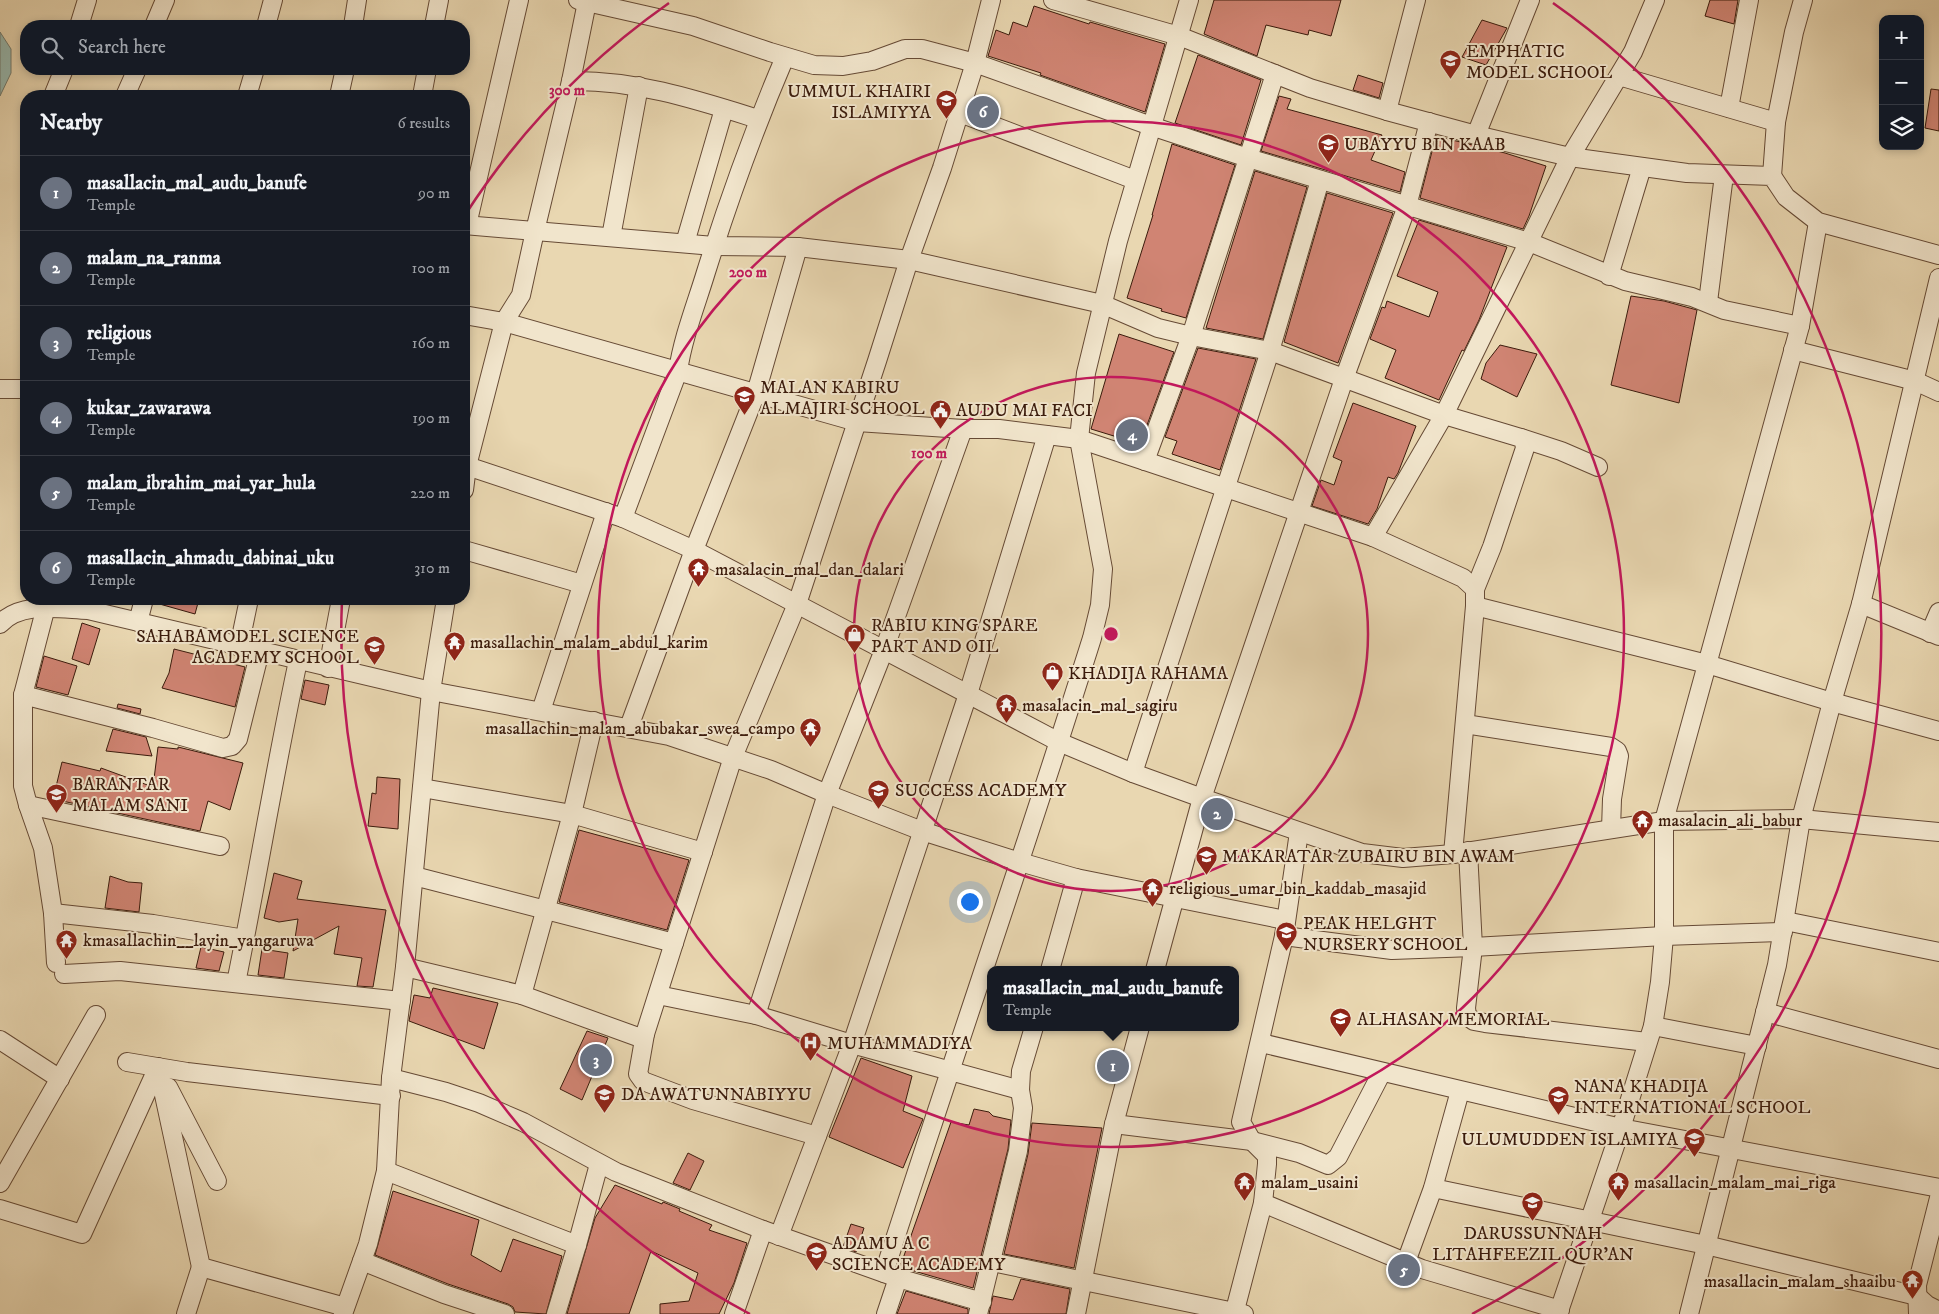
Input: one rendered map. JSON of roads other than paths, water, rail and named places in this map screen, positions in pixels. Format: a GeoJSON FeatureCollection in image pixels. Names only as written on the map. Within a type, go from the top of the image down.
{"type":"FeatureCollection","features":[{"type":"Feature","properties":{"kind":"street"},"geometry":{"type":"LineString","coordinates":[[81,20],[87,0]]}},
{"type":"Feature","properties":{"kind":"street"},"geometry":{"type":"LineString","coordinates":[[157,20],[165,0]]}},
{"type":"Feature","properties":{"kind":"street"},"geometry":{"type":"LineString","coordinates":[[268,20],[273,0]]}},
{"type":"Feature","properties":{"kind":"street"},"geometry":{"type":"LineString","coordinates":[[354,20],[357,0]]}},
{"type":"Feature","properties":{"kind":"street"},"geometry":{"type":"LineString","coordinates":[[435,20],[439,0]]}},
{"type":"Feature","properties":{"kind":"street"},"geometry":{"type":"LineString","coordinates":[[470,204],[519,0]]}},
{"type":"Feature","properties":{"kind":"street"},"geometry":{"type":"LineString","coordinates":[[817,1136],[693,1100],[643,1081],[638,1074],[645,1034],[733,757],[797,604],[908,260],[960,113],[976,63],[991,0]]}},
{"type":"Feature","properties":{"kind":"street"},"geometry":{"type":"LineString","coordinates":[[1053,0],[1179,36],[1310,88],[1476,135],[1570,157],[1687,173],[1772,176]]}},
{"type":"Feature","properties":{"kind":"street"},"geometry":{"type":"LineString","coordinates":[[886,1314],[891,1276],[948,1070],[1020,862],[1092,638],[1100,605],[1103,569],[1079,439],[1086,374],[1118,241],[1150,126],[1189,0]]}},
{"type":"Feature","properties":{"kind":"street"},"geometry":{"type":"LineString","coordinates":[[1387,111],[1416,0]]}},
{"type":"Feature","properties":{"kind":"street"},"geometry":{"type":"LineString","coordinates":[[1476,135],[1530,0]]}},
{"type":"Feature","properties":{"kind":"street"},"geometry":{"type":"LineString","coordinates":[[1372,537],[1444,415],[1570,157],[1633,52],[1655,0]]}},
{"type":"Feature","properties":{"kind":"street"},"geometry":{"type":"LineString","coordinates":[[1728,108],[1750,0]]}},
{"type":"Feature","properties":{"kind":"street"},"geometry":{"type":"LineString","coordinates":[[1803,0],[1794,32],[1776,122],[1772,176],[1786,197],[1818,222],[1939,255]]}},
{"type":"Feature","properties":{"kind":"street"},"geometry":{"type":"LineString","coordinates":[[470,451],[504,322],[521,295],[571,81],[582,1],[617,4],[814,65],[843,66],[872,61],[905,50],[922,49],[976,63],[1150,126],[1248,158],[1529,242],[1609,276],[1708,302],[1724,310],[1800,326]]}},
{"type":"Feature","properties":{"kind":"street"},"geometry":{"type":"LineString","coordinates":[[623,518],[678,371],[681,351],[714,246],[758,119],[785,57]]}},
{"type":"Feature","properties":{"kind":"street"},"geometry":{"type":"LineString","coordinates":[[1145,461],[1191,336],[1275,74]]}},
{"type":"Feature","properties":{"kind":"street"},"geometry":{"type":"LineString","coordinates":[[55,90],[62,75]]}},
{"type":"Feature","properties":{"kind":"street"},"geometry":{"type":"LineString","coordinates":[[128,90],[134,75]]}},
{"type":"Feature","properties":{"kind":"street"},"geometry":{"type":"LineString","coordinates":[[249,90],[253,75]]}},
{"type":"Feature","properties":{"kind":"street"},"geometry":{"type":"LineString","coordinates":[[340,90],[344,75]]}},
{"type":"Feature","properties":{"kind":"street"},"geometry":{"type":"LineString","coordinates":[[423,90],[426,75]]}},
{"type":"Feature","properties":{"kind":"street"},"geometry":{"type":"LineString","coordinates":[[1619,76],[1776,122]]}},
{"type":"Feature","properties":{"kind":"street"},"geometry":{"type":"LineString","coordinates":[[571,81],[597,80],[679,94],[758,119]]}},
{"type":"Feature","properties":{"kind":"street"},"geometry":{"type":"LineString","coordinates":[[611,237],[639,86]]}},
{"type":"Feature","properties":{"kind":"street"},"geometry":{"type":"LineString","coordinates":[[685,243],[724,108]]}},
{"type":"Feature","properties":{"kind":"street"},"geometry":{"type":"LineString","coordinates":[[960,113],[1135,180]]}},
{"type":"Feature","properties":{"kind":"street"},"geometry":{"type":"LineString","coordinates":[[1156,966],[1202,798],[1344,379],[1407,206],[1429,122]]}},
{"type":"Feature","properties":{"kind":"street"},"geometry":{"type":"LineString","coordinates":[[1609,276],[1642,166]]}},
{"type":"Feature","properties":{"kind":"street"},"geometry":{"type":"LineString","coordinates":[[1708,302],[1724,175]]}},
{"type":"Feature","properties":{"kind":"street"},"geometry":{"type":"LineString","coordinates":[[1133,773],[1270,351],[1320,180]]}},
{"type":"Feature","properties":{"kind":"street"},"geometry":{"type":"LineString","coordinates":[[1263,1203],[1422,1269],[1559,1312],[1621,1128],[1650,1034],[1660,982],[1664,936],[1664,821],[1800,326],[1818,222]]}},
{"type":"Feature","properties":{"kind":"street"},"geometry":{"type":"LineString","coordinates":[[470,225],[714,246],[798,247],[908,260],[1102,304],[1158,328],[1270,351],[1444,415],[1561,451],[1598,467]]}},
{"type":"Feature","properties":{"kind":"street"},"geometry":{"type":"LineString","coordinates":[[629,727],[694,550],[756,393],[798,247]]}},
{"type":"Feature","properties":{"kind":"street"},"geometry":{"type":"LineString","coordinates":[[1689,1314],[1765,1012],[1784,927],[1801,819],[1832,702],[1861,604],[1939,278]]}},
{"type":"Feature","properties":{"kind":"street"},"geometry":{"type":"LineString","coordinates":[[470,316],[504,322],[857,422],[963,429],[999,428],[1079,439],[1372,537],[1463,578],[1475,598],[1707,664],[1832,702],[1939,731]]}},
{"type":"Feature","properties":{"kind":"street"},"geometry":{"type":"LineString","coordinates":[[1793,350],[1915,381],[1939,392]]}},
{"type":"Feature","properties":{"kind":"street"},"geometry":{"type":"LineString","coordinates":[[0,389],[20,390]]}},
{"type":"Feature","properties":{"kind":"street"},"geometry":{"type":"LineString","coordinates":[[756,1015],[827,794],[884,650],[963,429]]}},
{"type":"Feature","properties":{"kind":"street"},"geometry":{"type":"LineString","coordinates":[[734,1314],[817,1136],[852,1044],[968,694],[1047,435]]}},
{"type":"Feature","properties":{"kind":"street"},"geometry":{"type":"LineString","coordinates":[[1521,438],[1525,448],[1475,598],[1465,724],[1460,852],[1473,948],[1466,1008],[1467,1016],[1474,1021],[1650,1034],[1757,1046]]}},
{"type":"Feature","properties":{"kind":"street"},"geometry":{"type":"LineString","coordinates":[[470,467],[623,518],[694,550],[1059,742],[1133,773],[1362,853],[1403,858],[1460,852],[1664,821],[1801,819],[1939,832]]}},
{"type":"Feature","properties":{"kind":"street"},"geometry":{"type":"LineString","coordinates":[[541,711],[606,512]]}},
{"type":"Feature","properties":{"kind":"street"},"geometry":{"type":"LineString","coordinates":[[470,552],[582,584]]}},
{"type":"Feature","properties":{"kind":"street"},"geometry":{"type":"LineString","coordinates":[[1861,604],[1934,635],[1939,612]]}},
{"type":"Feature","properties":{"kind":"street"},"geometry":{"type":"LineString","coordinates":[[2,620],[43,605]]}},
{"type":"Feature","properties":{"kind":"street"},"geometry":{"type":"LineString","coordinates":[[47,605],[22,695],[23,786],[43,848],[60,969],[120,971],[401,1002]]}},
{"type":"Feature","properties":{"kind":"street"},"geometry":{"type":"LineString","coordinates":[[54,605],[88,610],[298,661],[432,691],[629,727],[668,736],[771,770],[922,831],[1020,862],[1076,878],[1174,898],[1285,928],[1392,950],[1473,948],[1784,927],[1939,952]]}},
{"type":"Feature","properties":{"kind":"street"},"geometry":{"type":"LineString","coordinates":[[138,622],[142,605]]}},
{"type":"Feature","properties":{"kind":"street"},"geometry":{"type":"LineString","coordinates":[[239,647],[248,605]]}},
{"type":"Feature","properties":{"kind":"street"},"geometry":{"type":"LineString","coordinates":[[328,668],[340,605]]}},
{"type":"Feature","properties":{"kind":"street"},"geometry":{"type":"LineString","coordinates":[[201,1267],[344,1311],[362,1262],[386,1171],[391,1078],[406,967],[432,691],[445,605]]}},
{"type":"Feature","properties":{"kind":"street"},"geometry":{"type":"LineString","coordinates":[[22,695],[153,728],[222,748],[232,746],[238,739],[260,652]]}},
{"type":"Feature","properties":{"kind":"street"},"geometry":{"type":"LineString","coordinates":[[236,983],[281,738],[298,661]]}},
{"type":"Feature","properties":{"kind":"street"},"geometry":{"type":"LineString","coordinates":[[522,994],[572,814],[594,721]]}},
{"type":"Feature","properties":{"kind":"street"},"geometry":{"type":"LineString","coordinates":[[1465,724],[1611,746],[1617,751],[1619,756],[1610,829]]}},
{"type":"Feature","properties":{"kind":"street"},"geometry":{"type":"LineString","coordinates":[[422,788],[572,814],[703,852]]}},
{"type":"Feature","properties":{"kind":"street"},"geometry":{"type":"LineString","coordinates":[[28,805],[220,846]]}},
{"type":"Feature","properties":{"kind":"street"},"geometry":{"type":"LineString","coordinates":[[992,1262],[1238,1313],[1263,1203],[1267,1156],[1252,1141],[1242,1122],[1285,928],[1299,832]]}},
{"type":"Feature","properties":{"kind":"street"},"geometry":{"type":"LineString","coordinates":[[414,876],[674,943]]}},
{"type":"Feature","properties":{"kind":"street"},"geometry":{"type":"LineString","coordinates":[[1051,966],[1076,878]]}},
{"type":"Feature","properties":{"kind":"street"},"geometry":{"type":"LineString","coordinates":[[53,913],[153,924],[245,939]]}},
{"type":"Feature","properties":{"kind":"street"},"geometry":{"type":"LineString","coordinates":[[406,967],[522,994],[638,1037],[645,1034]]}},
{"type":"Feature","properties":{"kind":"street"},"geometry":{"type":"LineString","coordinates":[[658,995],[756,1015],[852,1044],[1020,1090]]}},
{"type":"Feature","properties":{"kind":"street"},"geometry":{"type":"LineString","coordinates":[[1765,1012],[1939,1059]]}},
{"type":"Feature","properties":{"kind":"street"},"geometry":{"type":"LineString","coordinates":[[0,1183],[6,1157],[60,1078],[96,1016]]}},
{"type":"Feature","properties":{"kind":"street"},"geometry":{"type":"LineString","coordinates":[[391,1078],[446,1092],[479,1103],[523,1122],[600,1164],[771,1233],[980,1308],[1018,1150],[1023,1108],[1020,1090],[1021,1071],[1033,1031]]}},
{"type":"Feature","properties":{"kind":"street"},"geometry":{"type":"LineString","coordinates":[[1076,1314],[1081,1280],[1114,1124],[1139,1031]]}},
{"type":"Feature","properties":{"kind":"street"},"geometry":{"type":"LineString","coordinates":[[0,1040],[60,1078]]}},
{"type":"Feature","properties":{"kind":"street"},"geometry":{"type":"LineString","coordinates":[[1261,1043],[1621,1128],[1939,1188]]}},
{"type":"Feature","properties":{"kind":"street"},"geometry":{"type":"LineString","coordinates":[[127,1062],[187,1072],[390,1096]]}},
{"type":"Feature","properties":{"kind":"street"},"geometry":{"type":"LineString","coordinates":[[158,1067],[217,1181]]}},
{"type":"Feature","properties":{"kind":"street"},"geometry":{"type":"LineString","coordinates":[[82,1234],[158,1067]]}},
{"type":"Feature","properties":{"kind":"street"},"geometry":{"type":"LineString","coordinates":[[158,1067],[201,1267],[186,1314]]}},
{"type":"Feature","properties":{"kind":"street"},"geometry":{"type":"LineString","coordinates":[[1114,1124],[1252,1141],[1299,1153],[1328,1165],[1338,1157],[1382,1072]]}},
{"type":"Feature","properties":{"kind":"street"},"geometry":{"type":"LineString","coordinates":[[1406,1262],[1433,1188],[1460,1091]]}},
{"type":"Feature","properties":{"kind":"street"},"geometry":{"type":"LineString","coordinates":[[82,1234],[148,1103]]}},
{"type":"Feature","properties":{"kind":"street"},"geometry":{"type":"LineString","coordinates":[[556,1314],[600,1164]]}},
{"type":"Feature","properties":{"kind":"street"},"geometry":{"type":"LineString","coordinates":[[386,1171],[577,1245]]}},
{"type":"Feature","properties":{"kind":"street"},"geometry":{"type":"LineString","coordinates":[[1433,1188],[1706,1246],[1917,1296],[1927,1305],[1939,1311]]}},
{"type":"Feature","properties":{"kind":"street"},"geometry":{"type":"LineString","coordinates":[[1918,1314],[1917,1285],[1935,1232],[1939,1198]]}},
{"type":"Feature","properties":{"kind":"street"},"geometry":{"type":"LineString","coordinates":[[0,1209],[82,1234]]}},
{"type":"Feature","properties":{"kind":"street"},"geometry":{"type":"LineString","coordinates":[[362,1262],[444,1294],[504,1314]]}},
{"type":"Feature","properties":{"kind":"water"},"geometry":{"type":"Polygon","coordinates":[[[0,32],[11,49],[11,73],[0,96],[0,32]]]}},
{"type":"Feature","properties":{"kind":"place","name":"EMPHATIC MODEL SCHOOL"},"geometry":{"type":"Point","coordinates":[1450,80]}},
{"type":"Feature","properties":{"kind":"place","name":"masallacin_ahmadu_dabinai_uku"},"geometry":{"type":"Point","coordinates":[983,112]}},
{"type":"Feature","properties":{"kind":"place","name":"UMMUL KHAIRI ISLAMIYYA"},"geometry":{"type":"Point","coordinates":[947,120]}},
{"type":"Feature","properties":{"kind":"place","name":"UBAYYU BIN KAAB"},"geometry":{"type":"Point","coordinates":[1328,163]}},
{"type":"Feature","properties":{"kind":"place","name":"MALAN KABIRU ALMAJIRI SCHOOL"},"geometry":{"type":"Point","coordinates":[744,416]}},
{"type":"Feature","properties":{"kind":"place","name":"AUDU MAI FACI"},"geometry":{"type":"Point","coordinates":[940,429]}},
{"type":"Feature","properties":{"kind":"place","name":"kukar_zawarawa"},"geometry":{"type":"Point","coordinates":[1132,435]}},
{"type":"Feature","properties":{"kind":"place","name":"masalacin_mal_dan_dalari"},"geometry":{"type":"Point","coordinates":[699,588]}},
{"type":"Feature","properties":{"kind":"place","name":"RABIU KING SPARE PART AND OIL"},"geometry":{"type":"Point","coordinates":[855,654]}},
{"type":"Feature","properties":{"kind":"place","name":"masallachin_malam_abdul_karim"},"geometry":{"type":"Point","coordinates":[454,661]}},
{"type":"Feature","properties":{"kind":"place","name":"SAHABAMODEL SCIENCE ACADEMY SCHOOL"},"geometry":{"type":"Point","coordinates":[375,665]}},
{"type":"Feature","properties":{"kind":"place","name":"KHADIJA RAHAMA"},"geometry":{"type":"Point","coordinates":[1052,692]}},
{"type":"Feature","properties":{"kind":"place","name":"masalacin_mal_sagiru"},"geometry":{"type":"Point","coordinates":[1006,724]}},
{"type":"Feature","properties":{"kind":"place","name":"masallachin_malam_abubakar_swea_campo"},"geometry":{"type":"Point","coordinates":[811,747]}},
{"type":"Feature","properties":{"kind":"place","name":"SUCCESS ACADEMY"},"geometry":{"type":"Point","coordinates":[879,809]}},
{"type":"Feature","properties":{"kind":"place","name":"BARANTAR MALAM SANI"},"geometry":{"type":"Point","coordinates":[56,813]}},
{"type":"Feature","properties":{"kind":"place","name":"malam_na_ranma"},"geometry":{"type":"Point","coordinates":[1217,814]}},
{"type":"Feature","properties":{"kind":"place","name":"masalacin_ali_babur"},"geometry":{"type":"Point","coordinates":[1642,839]}},
{"type":"Feature","properties":{"kind":"place","name":"MAKARATAR ZUBAIRU BIN AWAM"},"geometry":{"type":"Point","coordinates":[1206,875]}},
{"type":"Feature","properties":{"kind":"place","name":"religious_umar_bin_kaddab_masajid"},"geometry":{"type":"Point","coordinates":[1153,907]}},
{"type":"Feature","properties":{"kind":"place","name":"PEAK HELGHT NURSERY SCHOOL"},"geometry":{"type":"Point","coordinates":[1287,952]}},
{"type":"Feature","properties":{"kind":"place","name":"kmasallachin__layin_yangaruwa"},"geometry":{"type":"Point","coordinates":[67,959]}},
{"type":"Feature","properties":{"kind":"place","name":"ALHASAN MEMORIAL"},"geometry":{"type":"Point","coordinates":[1341,1038]}},
{"type":"Feature","properties":{"kind":"place","name":"religious"},"geometry":{"type":"Point","coordinates":[596,1060]}},
{"type":"Feature","properties":{"kind":"place","name":"MUHAMMADIYA"},"geometry":{"type":"Point","coordinates":[811,1062]}},
{"type":"Feature","properties":{"kind":"place","name":"masallacin_mal_audu_banufe"},"geometry":{"type":"Point","coordinates":[1113,1066]}},
{"type":"Feature","properties":{"kind":"place","name":"DA AWATUNNABIYYU"},"geometry":{"type":"Point","coordinates":[605,1113]}},
{"type":"Feature","properties":{"kind":"place","name":"NANA KHADIJA INTERNATIONAL SCHOOL"},"geometry":{"type":"Point","coordinates":[1558,1115]}},
{"type":"Feature","properties":{"kind":"place","name":"ULUMUDDEN ISLAMIYA"},"geometry":{"type":"Point","coordinates":[1694,1158]}},
{"type":"Feature","properties":{"kind":"place","name":"malam_usaini"},"geometry":{"type":"Point","coordinates":[1245,1201]}},
{"type":"Feature","properties":{"kind":"place","name":"masallacin_malam_mai_riga"},"geometry":{"type":"Point","coordinates":[1618,1201]}},
{"type":"Feature","properties":{"kind":"place","name":"DARUSSUNNAH LITAHFEEZIL QUR'AN"},"geometry":{"type":"Point","coordinates":[1533,1222]}},
{"type":"Feature","properties":{"kind":"place","name":"malam_ibrahim_mai_yar_hula"},"geometry":{"type":"Point","coordinates":[1404,1270]}},
{"type":"Feature","properties":{"kind":"place","name":"ADAMU A C SCIENCE ACADEMY"},"geometry":{"type":"Point","coordinates":[816,1272]}},
{"type":"Feature","properties":{"kind":"place","name":"masallacin_malam_shaaibu"},"geometry":{"type":"Point","coordinates":[1912,1300]}}]}
